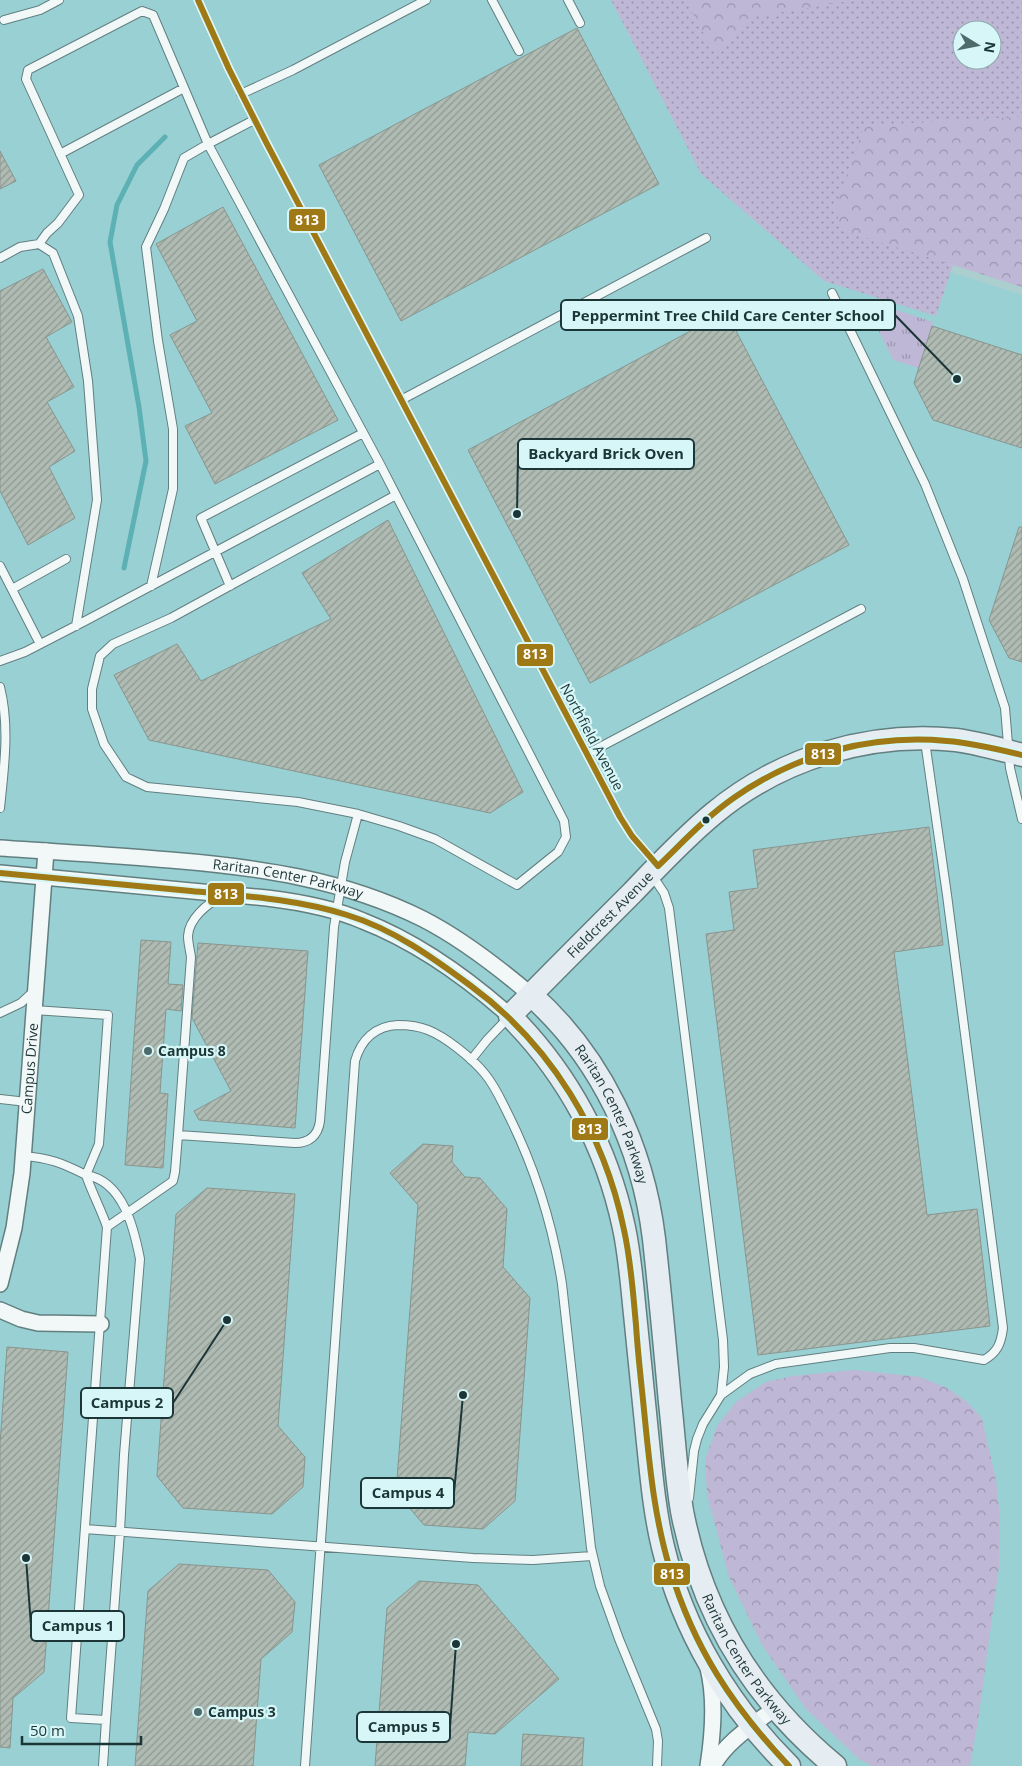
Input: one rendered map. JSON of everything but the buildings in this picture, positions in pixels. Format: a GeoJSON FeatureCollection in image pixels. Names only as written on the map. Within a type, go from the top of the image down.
{"type":"FeatureCollection","features":[{"type":"Feature","properties":{"kind":"street","name":"Fieldcrest Avenue"},"geometry":{"type":"LineString","coordinates":[[510,1016],[712,814],[742,792],[774,773],[816,756],[845,747],[894,740],[925,738],[970,742],[1015,753]]}},
{"type":"Feature","properties":{"kind":"street","name":"Raritan Center Parkway"},"geometry":{"type":"LineString","coordinates":[[0,848],[238,867],[292,875],[340,887],[386,903],[431,924],[482,956],[531,995],[564,1030],[581,1051],[604,1086],[628,1135],[641,1172],[653,1227],[677,1473],[686,1527],[697,1568],[715,1614],[742,1664],[775,1708],[804,1739],[835,1766]]}},
{"type":"Feature","properties":{"kind":"street","name":"Campus Drive"},"geometry":{"type":"LineString","coordinates":[[0,1284],[18,1212],[46,851]]}},
{"type":"Feature","properties":{"kind":"street","name":"Raritan Center Parkway"},"geometry":{"type":"LineString","coordinates":[[0,873],[292,901],[336,911],[388,931],[463,978],[510,1016],[542,1052],[575,1100],[599,1146],[614,1188],[624,1230],[630,1273],[657,1518],[670,1574],[700,1648],[722,1684],[752,1726],[789,1766]]}},
{"type":"Feature","properties":{"kind":"street"},"geometry":{"type":"LineString","coordinates":[[0,1310],[21,1319],[38,1323],[101,1324]]}},
{"type":"Feature","properties":{"kind":"street"},"geometry":{"type":"LineString","coordinates":[[700,1648],[708,1669],[712,1696],[712,1726],[708,1766]]}},
{"type":"Feature","properties":{"kind":"street"},"geometry":{"type":"LineString","coordinates":[[712,1766],[731,1743],[775,1708]]}},
{"type":"Feature","properties":{"kind":"lane"},"geometry":{"type":"LineString","coordinates":[[4,20],[40,10],[59,0]]}},
{"type":"Feature","properties":{"kind":"lane","name":"Northfield Avenue"},"geometry":{"type":"LineString","coordinates":[[198,0],[254,120],[587,754],[632,836],[654,870],[664,893],[669,908],[723,1340],[724,1367],[720,1395]]}},
{"type":"Feature","properties":{"kind":"lane"},"geometry":{"type":"LineString","coordinates":[[241,94],[293,70],[426,0]]}},
{"type":"Feature","properties":{"kind":"lane"},"geometry":{"type":"LineString","coordinates":[[492,0],[519,51]]}},
{"type":"Feature","properties":{"kind":"lane"},"geometry":{"type":"LineString","coordinates":[[568,0],[580,23]]}},
{"type":"Feature","properties":{"kind":"lane"},"geometry":{"type":"LineString","coordinates":[[39,244],[79,195],[26,79],[28,70],[142,11],[153,16],[208,144],[380,464],[564,820],[566,837],[558,852],[517,885],[434,840],[399,826],[358,814],[298,802],[148,787],[126,778],[104,744],[92,709],[92,690],[100,656],[113,644],[170,618],[396,495]]}},
{"type":"Feature","properties":{"kind":"lane"},"geometry":{"type":"LineString","coordinates":[[60,154],[184,88]]}},
{"type":"Feature","properties":{"kind":"lane"},"geometry":{"type":"LineString","coordinates":[[151,586],[173,488],[173,429],[158,341],[146,247],[164,209],[184,158],[254,120]]}},
{"type":"Feature","properties":{"kind":"lane"},"geometry":{"type":"LineString","coordinates":[[401,400],[706,238]]}},
{"type":"Feature","properties":{"kind":"lane"},"geometry":{"type":"LineString","coordinates":[[0,258],[20,247],[39,244],[53,254],[78,316],[88,381],[97,500],[76,626]]}},
{"type":"Feature","properties":{"kind":"lane"},"geometry":{"type":"LineString","coordinates":[[832,293],[918,468],[954,556],[1005,708],[1015,753],[1012,777],[1022,819]]}},
{"type":"Feature","properties":{"kind":"lane"},"geometry":{"type":"LineString","coordinates":[[230,586],[201,518],[363,433]]}},
{"type":"Feature","properties":{"kind":"lane"},"geometry":{"type":"LineString","coordinates":[[0,661],[25,652],[76,626],[380,464]]}},
{"type":"Feature","properties":{"kind":"lane"},"geometry":{"type":"LineString","coordinates":[[12,589],[66,559]]}},
{"type":"Feature","properties":{"kind":"lane"},"geometry":{"type":"LineString","coordinates":[[0,566],[40,644]]}},
{"type":"Feature","properties":{"kind":"lane"},"geometry":{"type":"LineString","coordinates":[[587,754],[861,609]]}},
{"type":"Feature","properties":{"kind":"lane"},"geometry":{"type":"LineString","coordinates":[[0,687],[4,708],[5,738],[0,808]]}},
{"type":"Feature","properties":{"kind":"lane"},"geometry":{"type":"LineString","coordinates":[[686,1527],[697,1439],[703,1424],[720,1395],[750,1374],[776,1364],[890,1348],[914,1348],[984,1360],[994,1354],[1001,1342],[1003,1328],[925,738]]}},
{"type":"Feature","properties":{"kind":"lane"},"geometry":{"type":"LineString","coordinates":[[178,1135],[295,1143],[306,1142],[314,1137],[317,1132],[320,1121],[336,911],[358,814]]}},
{"type":"Feature","properties":{"kind":"lane"},"geometry":{"type":"LineString","coordinates":[[107,1227],[173,1181],[191,957],[188,934],[197,917],[207,906],[221,898],[238,895]]}},
{"type":"Feature","properties":{"kind":"lane"},"geometry":{"type":"LineString","coordinates":[[0,1013],[27,999],[36,988]]}},
{"type":"Feature","properties":{"kind":"lane"},"geometry":{"type":"LineString","coordinates":[[34,1010],[108,1016],[99,1144],[86,1175],[90,1189],[98,1202],[107,1227],[71,1718],[106,1720]]}},
{"type":"Feature","properties":{"kind":"lane"},"geometry":{"type":"LineString","coordinates":[[471,1060],[510,1016]]}},
{"type":"Feature","properties":{"kind":"lane"},"geometry":{"type":"LineString","coordinates":[[305,1766],[354,1068],[357,1054],[366,1038],[375,1031],[393,1026],[423,1028],[436,1034],[481,1069],[492,1084],[516,1130],[538,1189],[554,1243],[564,1298],[588,1534],[592,1556],[600,1586],[619,1639],[656,1729],[658,1741],[657,1766]]}},
{"type":"Feature","properties":{"kind":"lane"},"geometry":{"type":"LineString","coordinates":[[0,1099],[27,1102]]}},
{"type":"Feature","properties":{"kind":"lane"},"geometry":{"type":"LineString","coordinates":[[23,1156],[49,1158],[86,1175],[96,1177],[104,1183],[121,1199],[134,1229],[140,1259],[124,1455],[103,1766]]}},
{"type":"Feature","properties":{"kind":"lane"},"geometry":{"type":"LineString","coordinates":[[85,1529],[473,1558],[533,1560],[592,1556]]}},
{"type":"Feature","properties":{"kind":"shaded area"},"geometry":{"type":"Polygon","coordinates":[[[0,0],[659,0],[773,215],[1022,295],[1022,1766],[0,1766],[0,0]]]}},
{"type":"Feature","properties":{"kind":"green space"},"geometry":{"type":"Polygon","coordinates":[[[611,0],[685,0],[717,56],[749,17],[855,0],[1022,0],[1022,117],[865,126],[840,229],[953,265],[936,316],[824,281],[701,174],[611,0]]]}},
{"type":"Feature","properties":{"kind":"green space"},"geometry":{"type":"Polygon","coordinates":[[[685,0],[855,0],[749,17],[717,56],[685,0]]]}},
{"type":"Feature","properties":{"kind":"green space"},"geometry":{"type":"Polygon","coordinates":[[[1022,117],[1022,287],[840,229],[836,207],[864,126],[1022,117]]]}},
{"type":"Feature","properties":{"kind":"green space"},"geometry":{"type":"Polygon","coordinates":[[[878,304],[933,322],[919,368],[893,360],[873,319],[878,304]]]}},
{"type":"Feature","properties":{"kind":"green space"},"geometry":{"type":"Polygon","coordinates":[[[854,1370],[920,1377],[947,1388],[966,1401],[982,1418],[996,1480],[1000,1518],[999,1567],[970,1766],[872,1766],[859,1759],[806,1709],[762,1645],[729,1577],[707,1495],[705,1460],[717,1426],[736,1402],[766,1382],[792,1376],[854,1370]]]}},
{"type":"Feature","properties":{"kind":"waterway"},"geometry":{"type":"LineString","coordinates":[[124,568],[146,461],[139,407],[110,242],[117,205],[137,165],[165,137]]}},
{"type":"Feature","properties":{"kind":"transit line","name":"813"},"geometry":{"type":"LineString","coordinates":[[198,0],[229,69],[267,144],[620,817],[632,836],[658,866]]}},
{"type":"Feature","properties":{"kind":"transit line","name":"813"},"geometry":{"type":"LineString","coordinates":[[658,866],[704,821],[735,797],[784,769],[836,750],[863,744],[919,740],[966,743],[1022,755]]}},
{"type":"Feature","properties":{"kind":"transit line","name":"813"},"geometry":{"type":"LineString","coordinates":[[0,873],[269,899],[308,905],[347,915],[380,928],[427,954],[500,1009],[526,1035],[570,1093],[588,1125],[603,1159],[615,1194],[630,1265],[654,1495],[660,1532],[680,1598],[703,1650],[717,1675],[750,1721],[789,1766]]}},
{"type":"Feature","properties":{"kind":"place","name":"Peppermint Tree Child Care Center School"},"geometry":{"type":"Point","coordinates":[957,379]}},
{"type":"Feature","properties":{"kind":"place","name":"Backyard Brick Oven"},"geometry":{"type":"Point","coordinates":[517,514]}},
{"type":"Feature","properties":{"kind":"place","name":"Campus 8"},"geometry":{"type":"Point","coordinates":[148,1051]}},
{"type":"Feature","properties":{"kind":"place","name":"Campus 2"},"geometry":{"type":"Point","coordinates":[227,1320]}},
{"type":"Feature","properties":{"kind":"place","name":"Campus 4"},"geometry":{"type":"Point","coordinates":[463,1395]}},
{"type":"Feature","properties":{"kind":"place","name":"Campus 1"},"geometry":{"type":"Point","coordinates":[26,1558]}},
{"type":"Feature","properties":{"kind":"place","name":"Campus 5"},"geometry":{"type":"Point","coordinates":[456,1644]}},
{"type":"Feature","properties":{"kind":"place","name":"Campus 3"},"geometry":{"type":"Point","coordinates":[198,1712]}}]}
